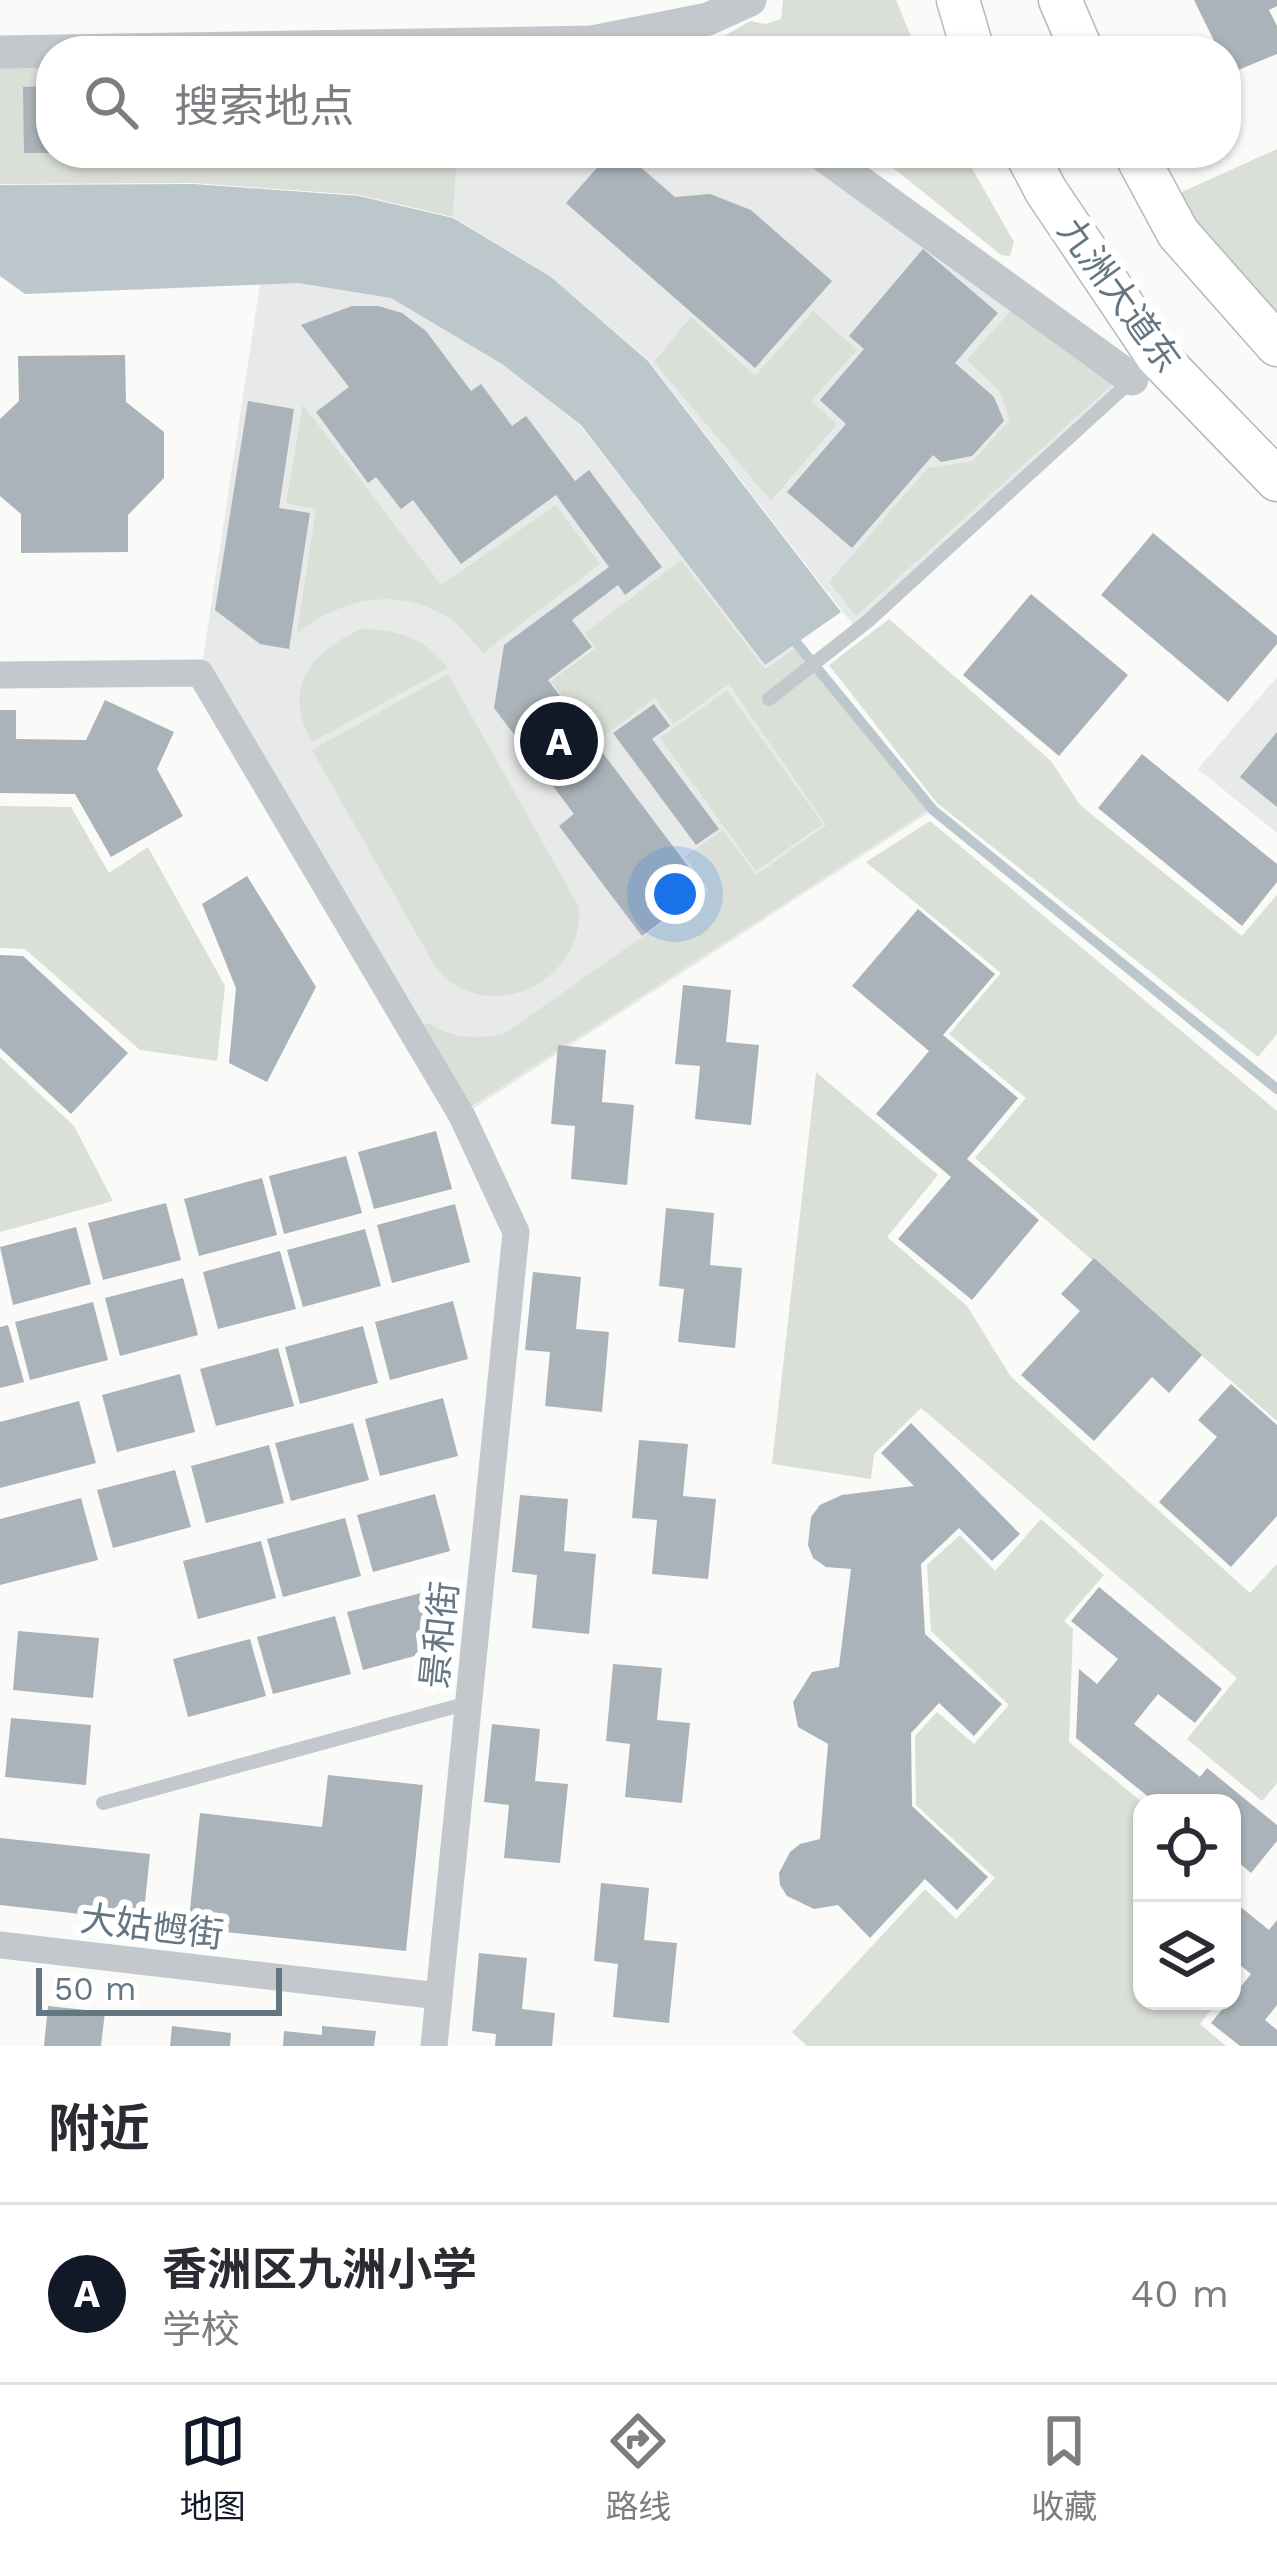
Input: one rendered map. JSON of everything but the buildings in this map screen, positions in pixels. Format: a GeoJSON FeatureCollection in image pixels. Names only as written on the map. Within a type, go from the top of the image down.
{"type":"FeatureCollection","features":[{"type":"Feature","properties":{"kind":"main road"},"geometry":{"type":"LineString","coordinates":[[958,0],[969,36]]}},
{"type":"Feature","properties":{"kind":"main road"},"geometry":{"type":"LineString","coordinates":[[1060,0],[1076,36]]}},
{"type":"Feature","properties":{"kind":"main road","name":"九洲大道东"},"geometry":{"type":"LineString","coordinates":[[1034,168],[1145,367],[1277,480]]}},
{"type":"Feature","properties":{"kind":"main road"},"geometry":{"type":"LineString","coordinates":[[1144,168],[1178,233],[1277,345]]}},
{"type":"Feature","properties":{"kind":"street"},"geometry":{"type":"LineString","coordinates":[[645,36],[708,19],[750,0]]}},
{"type":"Feature","properties":{"kind":"street"},"geometry":{"type":"LineString","coordinates":[[0,52],[36,52]]}},
{"type":"Feature","properties":{"kind":"street"},"geometry":{"type":"LineString","coordinates":[[843,168],[1145,367]]}},
{"type":"Feature","properties":{"kind":"street","name":"景和街"},"geometry":{"type":"LineString","coordinates":[[0,675],[200,673],[462,1116],[516,1232],[434,2046]]}},
{"type":"Feature","properties":{"kind":"street","name":"大姑乸街"},"geometry":{"type":"LineString","coordinates":[[0,1945],[439,1996]]}},
{"type":"Feature","properties":{"kind":"lane"},"geometry":{"type":"LineString","coordinates":[[769,699],[868,621],[1145,367]]}},
{"type":"Feature","properties":{"kind":"lane"},"geometry":{"type":"LineString","coordinates":[[103,1803],[468,1703]]}},
{"type":"Feature","properties":{"kind":"shaded area"},"geometry":{"type":"Polygon","coordinates":[[[783,0],[896,0],[911,36],[723,36],[750,21],[766,24],[781,19],[783,0]]]}},
{"type":"Feature","properties":{"kind":"shaded area"},"geometry":{"type":"Polygon","coordinates":[[[0,52],[36,52],[36,168],[456,168],[453,217],[359,195],[194,183],[0,184],[0,52]]]}},
{"type":"Feature","properties":{"kind":"shaded area"},"geometry":{"type":"Polygon","coordinates":[[[1277,149],[1277,327],[1171,197],[1277,149]]]}},
{"type":"Feature","properties":{"kind":"shaded area"},"geometry":{"type":"Polygon","coordinates":[[[456,168],[840,168],[1132,379],[856,629],[648,360],[551,277],[453,217],[456,168]]]}},
{"type":"Feature","properties":{"kind":"shaded area"},"geometry":{"type":"Polygon","coordinates":[[[894,168],[972,168],[1014,242],[1010,256],[1001,255],[894,168]]]}},
{"type":"Feature","properties":{"kind":"shaded area"},"geometry":{"type":"Polygon","coordinates":[[[194,184],[359,196],[453,218],[551,277],[648,361],[841,612],[765,665],[581,425],[502,364],[391,298],[298,283],[25,294],[0,276],[0,185],[194,184]]]}},
{"type":"Feature","properties":{"kind":"shaded area"},"geometry":{"type":"Polygon","coordinates":[[[298,283],[391,298],[502,364],[580,425],[764,664],[796,644],[933,810],[462,1116],[201,672],[260,284],[298,283]]]}},
{"type":"Feature","properties":{"kind":"shaded area"},"geometry":{"type":"Polygon","coordinates":[[[1015,306],[1116,381],[856,616],[829,582],[928,468],[973,461],[1010,420],[1000,392],[967,360],[1015,306]]]}},
{"type":"Feature","properties":{"kind":"shaded area"},"geometry":{"type":"Polygon","coordinates":[[[813,311],[857,350],[811,401],[837,424],[771,501],[654,362],[691,317],[755,376],[813,311]]]}},
{"type":"Feature","properties":{"kind":"shaded area"},"geometry":{"type":"Polygon","coordinates":[[[303,405],[441,585],[556,505],[600,564],[483,653],[449,618],[430,608],[390,599],[332,611],[297,634],[316,509],[286,503],[303,405]]]}},
{"type":"Feature","properties":{"kind":"shaded area"},"geometry":{"type":"Polygon","coordinates":[[[681,560],[765,669],[796,648],[928,810],[464,1111],[414,1028],[428,1023],[464,1036],[504,1034],[709,890],[685,856],[723,830],[756,875],[826,825],[729,684],[674,724],[655,698],[597,741],[551,681],[596,648],[585,633],[681,560]]]}},
{"type":"Feature","properties":{"kind":"shaded area"},"geometry":{"type":"Polygon","coordinates":[[[889,619],[1051,761],[1080,805],[1242,936],[1277,895],[1277,1034],[1258,1057],[937,803],[829,665],[889,619]]]}},
{"type":"Feature","properties":{"kind":"shaded area"},"geometry":{"type":"Polygon","coordinates":[[[362,629],[410,638],[447,668],[312,742],[300,704],[306,673],[328,648],[362,629]]]}},
{"type":"Feature","properties":{"kind":"shaded area"},"geometry":{"type":"Polygon","coordinates":[[[448,674],[579,907],[577,933],[567,956],[551,975],[507,995],[482,995],[458,986],[436,968],[312,750],[448,674]]]}},
{"type":"Feature","properties":{"kind":"shaded area"},"geometry":{"type":"Polygon","coordinates":[[[1277,677],[1277,833],[1198,769],[1277,677]]]}},
{"type":"Feature","properties":{"kind":"shaded area"},"geometry":{"type":"Polygon","coordinates":[[[727,690],[823,824],[756,871],[660,738],[727,690]]]}},
{"type":"Feature","properties":{"kind":"shaded area"},"geometry":{"type":"Polygon","coordinates":[[[0,806],[71,807],[109,873],[148,847],[225,986],[217,1061],[140,1050],[25,949],[0,948],[0,806]]]}},
{"type":"Feature","properties":{"kind":"shaded area"},"geometry":{"type":"Polygon","coordinates":[[[930,821],[1277,1111],[1277,1421],[975,1158],[1026,1098],[949,1034],[1001,973],[866,862],[930,821]]]}},
{"type":"Feature","properties":{"kind":"shaded area"},"geometry":{"type":"Polygon","coordinates":[[[0,1057],[74,1126],[113,1201],[0,1232],[0,1057]]]}},
{"type":"Feature","properties":{"kind":"shaded area"},"geometry":{"type":"Polygon","coordinates":[[[816,1072],[938,1175],[887,1237],[967,1306],[1011,1377],[1250,1593],[1277,1564],[1277,1783],[1262,1801],[1187,1739],[1237,1678],[921,1408],[874,1454],[871,1479],[772,1464],[816,1072]]]}},
{"type":"Feature","properties":{"kind":"shaded area"},"geometry":{"type":"Polygon","coordinates":[[[1041,1519],[1104,1575],[1064,1621],[1073,1629],[1069,1742],[1133,1795],[1133,2010],[1211,2010],[1200,2024],[1226,2046],[807,2046],[792,2032],[925,1889],[956,1919],[995,1878],[916,1805],[915,1736],[937,1712],[974,1744],[1009,1705],[931,1631],[927,1565],[960,1535],[995,1571],[1041,1519]]]}},
{"type":"Feature","properties":{"kind":"waterway"},"geometry":{"type":"LineString","coordinates":[[790,635],[933,810],[1277,1089]]}},
{"type":"Feature","properties":{"kind":"place","name":"香洲区九洲小学"},"geometry":{"type":"Point","coordinates":[559,741]}}]}
